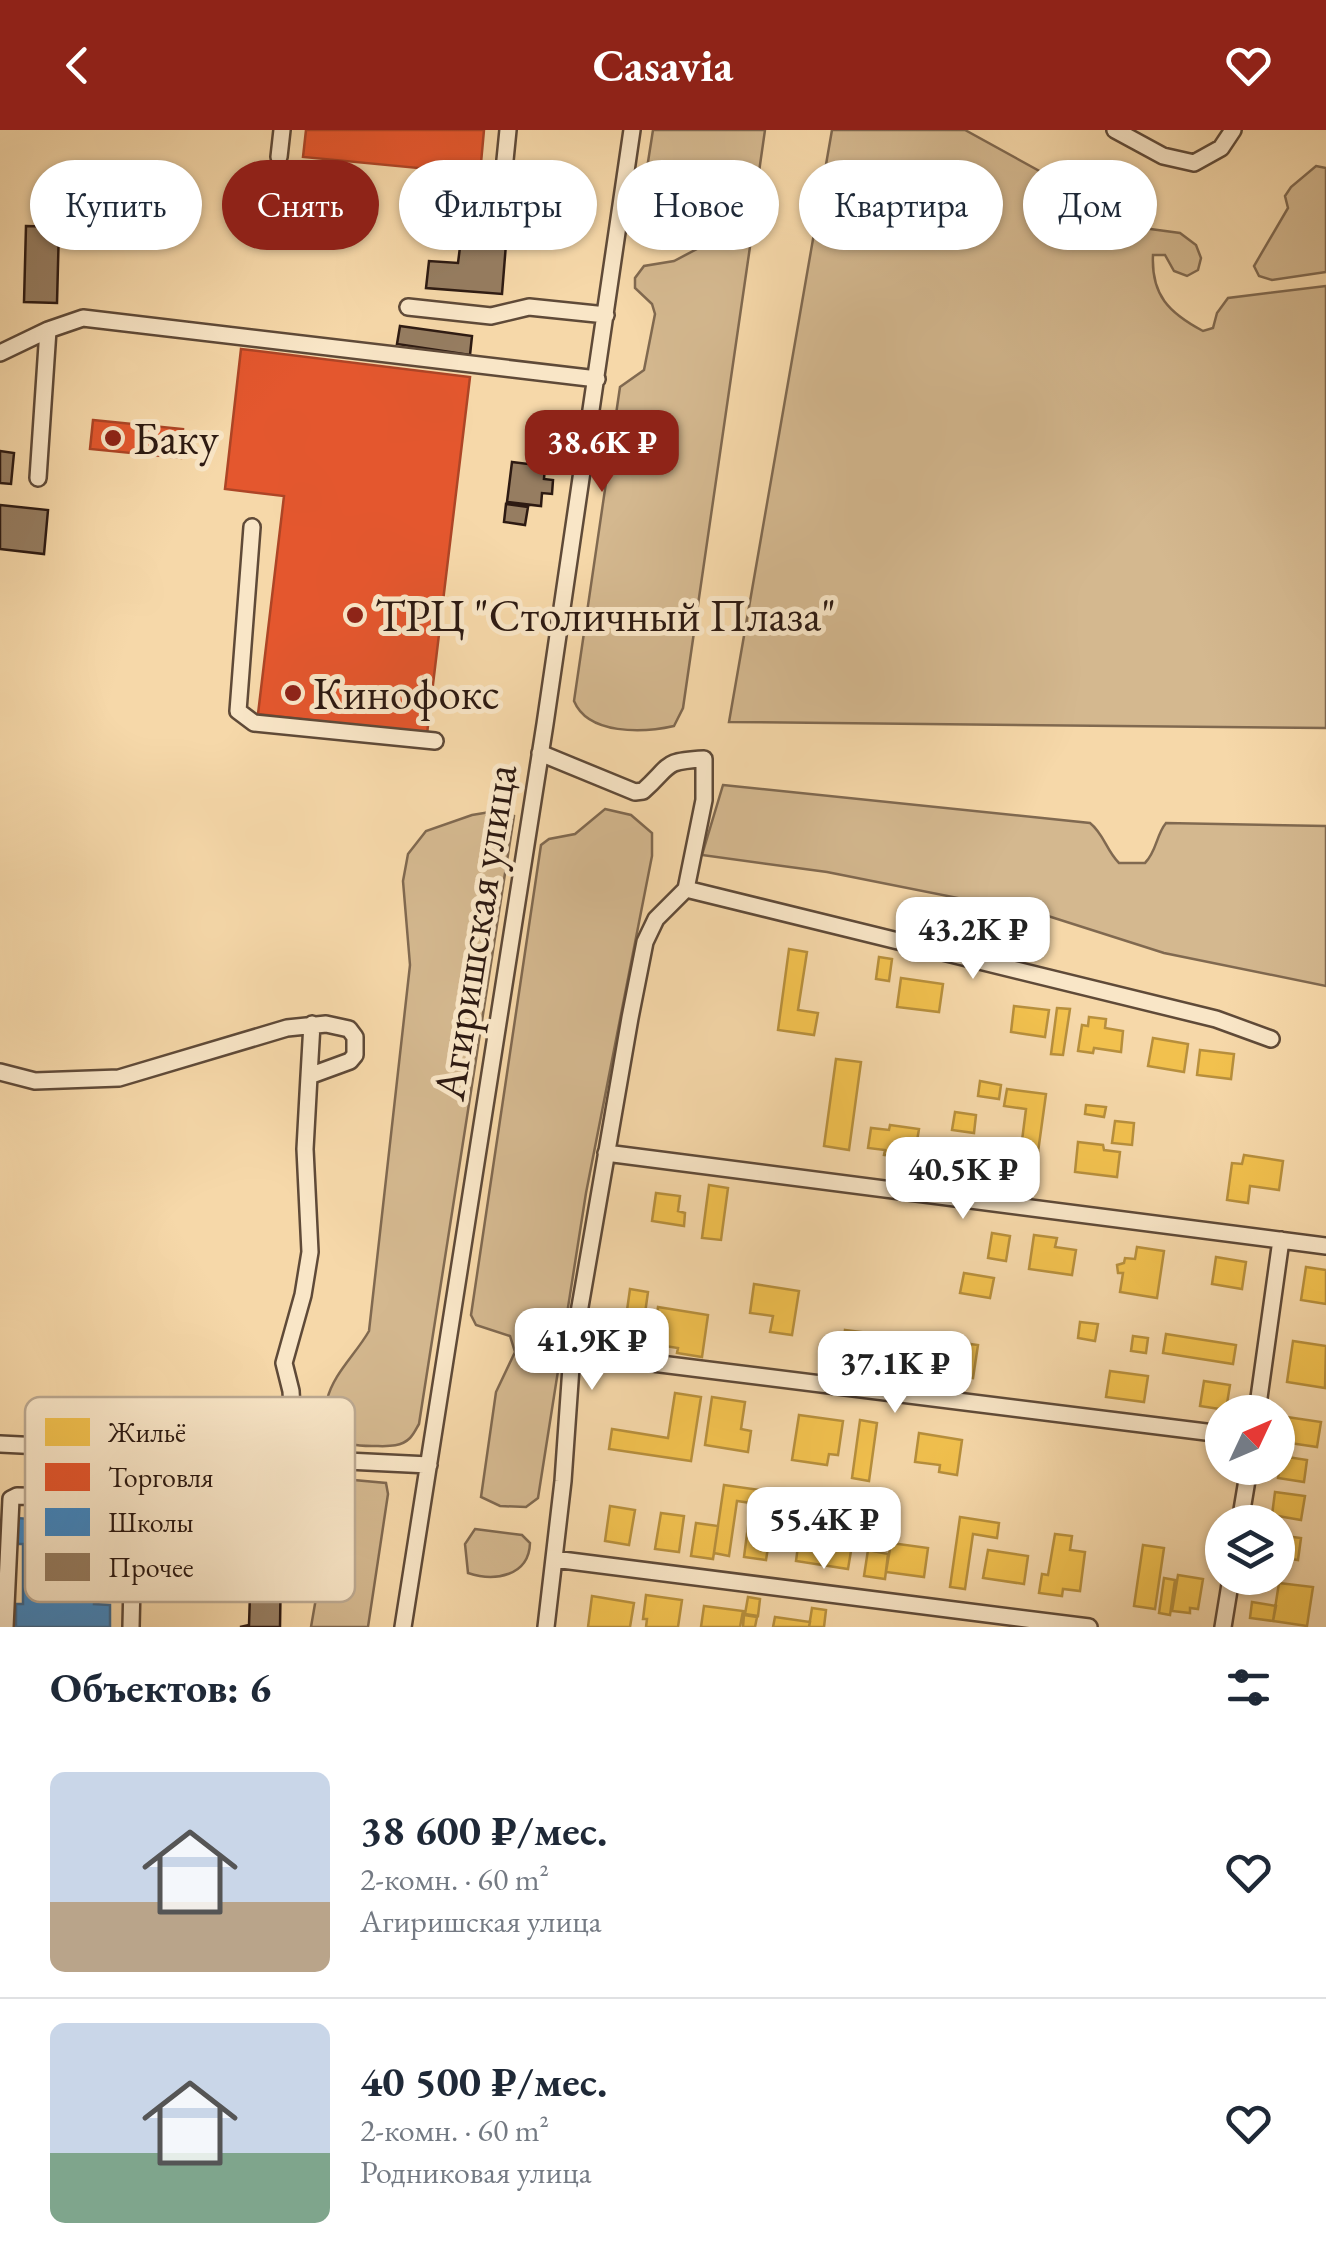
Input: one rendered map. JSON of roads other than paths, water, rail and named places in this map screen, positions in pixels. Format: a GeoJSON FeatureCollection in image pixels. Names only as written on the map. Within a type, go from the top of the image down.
{"type":"FeatureCollection","features":[{"type":"Feature","properties":{"kind":"street"},"geometry":{"type":"LineString","coordinates":[[279,157],[282,130]]}},
{"type":"Feature","properties":{"kind":"street"},"geometry":{"type":"LineString","coordinates":[[505,160],[508,130]]}},
{"type":"Feature","properties":{"kind":"street","name":"Агиришская улица"},"geometry":{"type":"LineString","coordinates":[[403,1627],[540,752],[632,130]]}},
{"type":"Feature","properties":{"kind":"street"},"geometry":{"type":"LineString","coordinates":[[1115,130],[1163,156],[1194,163],[1221,148],[1233,130]]}},
{"type":"Feature","properties":{"kind":"street"},"geometry":{"type":"LineString","coordinates":[[408,307],[490,316],[529,306],[606,315]]}},
{"type":"Feature","properties":{"kind":"street"},"geometry":{"type":"LineString","coordinates":[[0,353],[83,318],[597,379]]}},
{"type":"Feature","properties":{"kind":"street"},"geometry":{"type":"LineString","coordinates":[[38,478],[48,330]]}},
{"type":"Feature","properties":{"kind":"street"},"geometry":{"type":"LineString","coordinates":[[252,527],[238,711],[254,723],[435,741]]}},
{"type":"Feature","properties":{"kind":"street"},"geometry":{"type":"LineString","coordinates":[[540,752],[635,792],[649,786],[672,762],[704,759],[704,800],[686,889],[656,919],[645,942],[606,1154],[572,1353],[546,1627]]}},
{"type":"Feature","properties":{"kind":"street"},"geometry":{"type":"LineString","coordinates":[[686,889],[1216,1019],[1272,1039]]}},
{"type":"Feature","properties":{"kind":"street"},"geometry":{"type":"LineString","coordinates":[[291,1397],[284,1363],[310,1252],[305,1149],[312,1024]]}},
{"type":"Feature","properties":{"kind":"street"},"geometry":{"type":"LineString","coordinates":[[0,1072],[34,1081],[119,1078],[172,1060],[230,1047],[256,1035],[312,1024],[348,1030],[355,1037],[356,1048],[350,1060],[309,1076]]}},
{"type":"Feature","properties":{"kind":"street"},"geometry":{"type":"LineString","coordinates":[[606,1154],[1326,1246]]}},
{"type":"Feature","properties":{"kind":"street"},"geometry":{"type":"LineString","coordinates":[[1259,1395],[1281,1240]]}},
{"type":"Feature","properties":{"kind":"street"},"geometry":{"type":"LineString","coordinates":[[572,1353],[1205,1432]]}},
{"type":"Feature","properties":{"kind":"street"},"geometry":{"type":"LineString","coordinates":[[0,1444],[25,1445]]}},
{"type":"Feature","properties":{"kind":"street"},"geometry":{"type":"LineString","coordinates":[[355,1461],[429,1465]]}},
{"type":"Feature","properties":{"kind":"street"},"geometry":{"type":"LineString","coordinates":[[5,1627],[3,1570],[11,1499],[25,1496]]}},
{"type":"Feature","properties":{"kind":"street"},"geometry":{"type":"LineString","coordinates":[[554,1559],[1089,1627]]}},
{"type":"Feature","properties":{"kind":"street"},"geometry":{"type":"LineString","coordinates":[[1223,1627],[1228,1595]]}},
{"type":"Feature","properties":{"kind":"street"},"geometry":{"type":"LineString","coordinates":[[131,1627],[132,1602]]}},
{"type":"Feature","properties":{"kind":"place","name":"Баку"},"geometry":{"type":"Point","coordinates":[113,438]}},
{"type":"Feature","properties":{"kind":"place","name":"ТРЦ \"Столичный Плаза\""},"geometry":{"type":"Point","coordinates":[355,615]}},
{"type":"Feature","properties":{"kind":"place","name":"Кинофокс"},"geometry":{"type":"Point","coordinates":[293,693]}}]}
